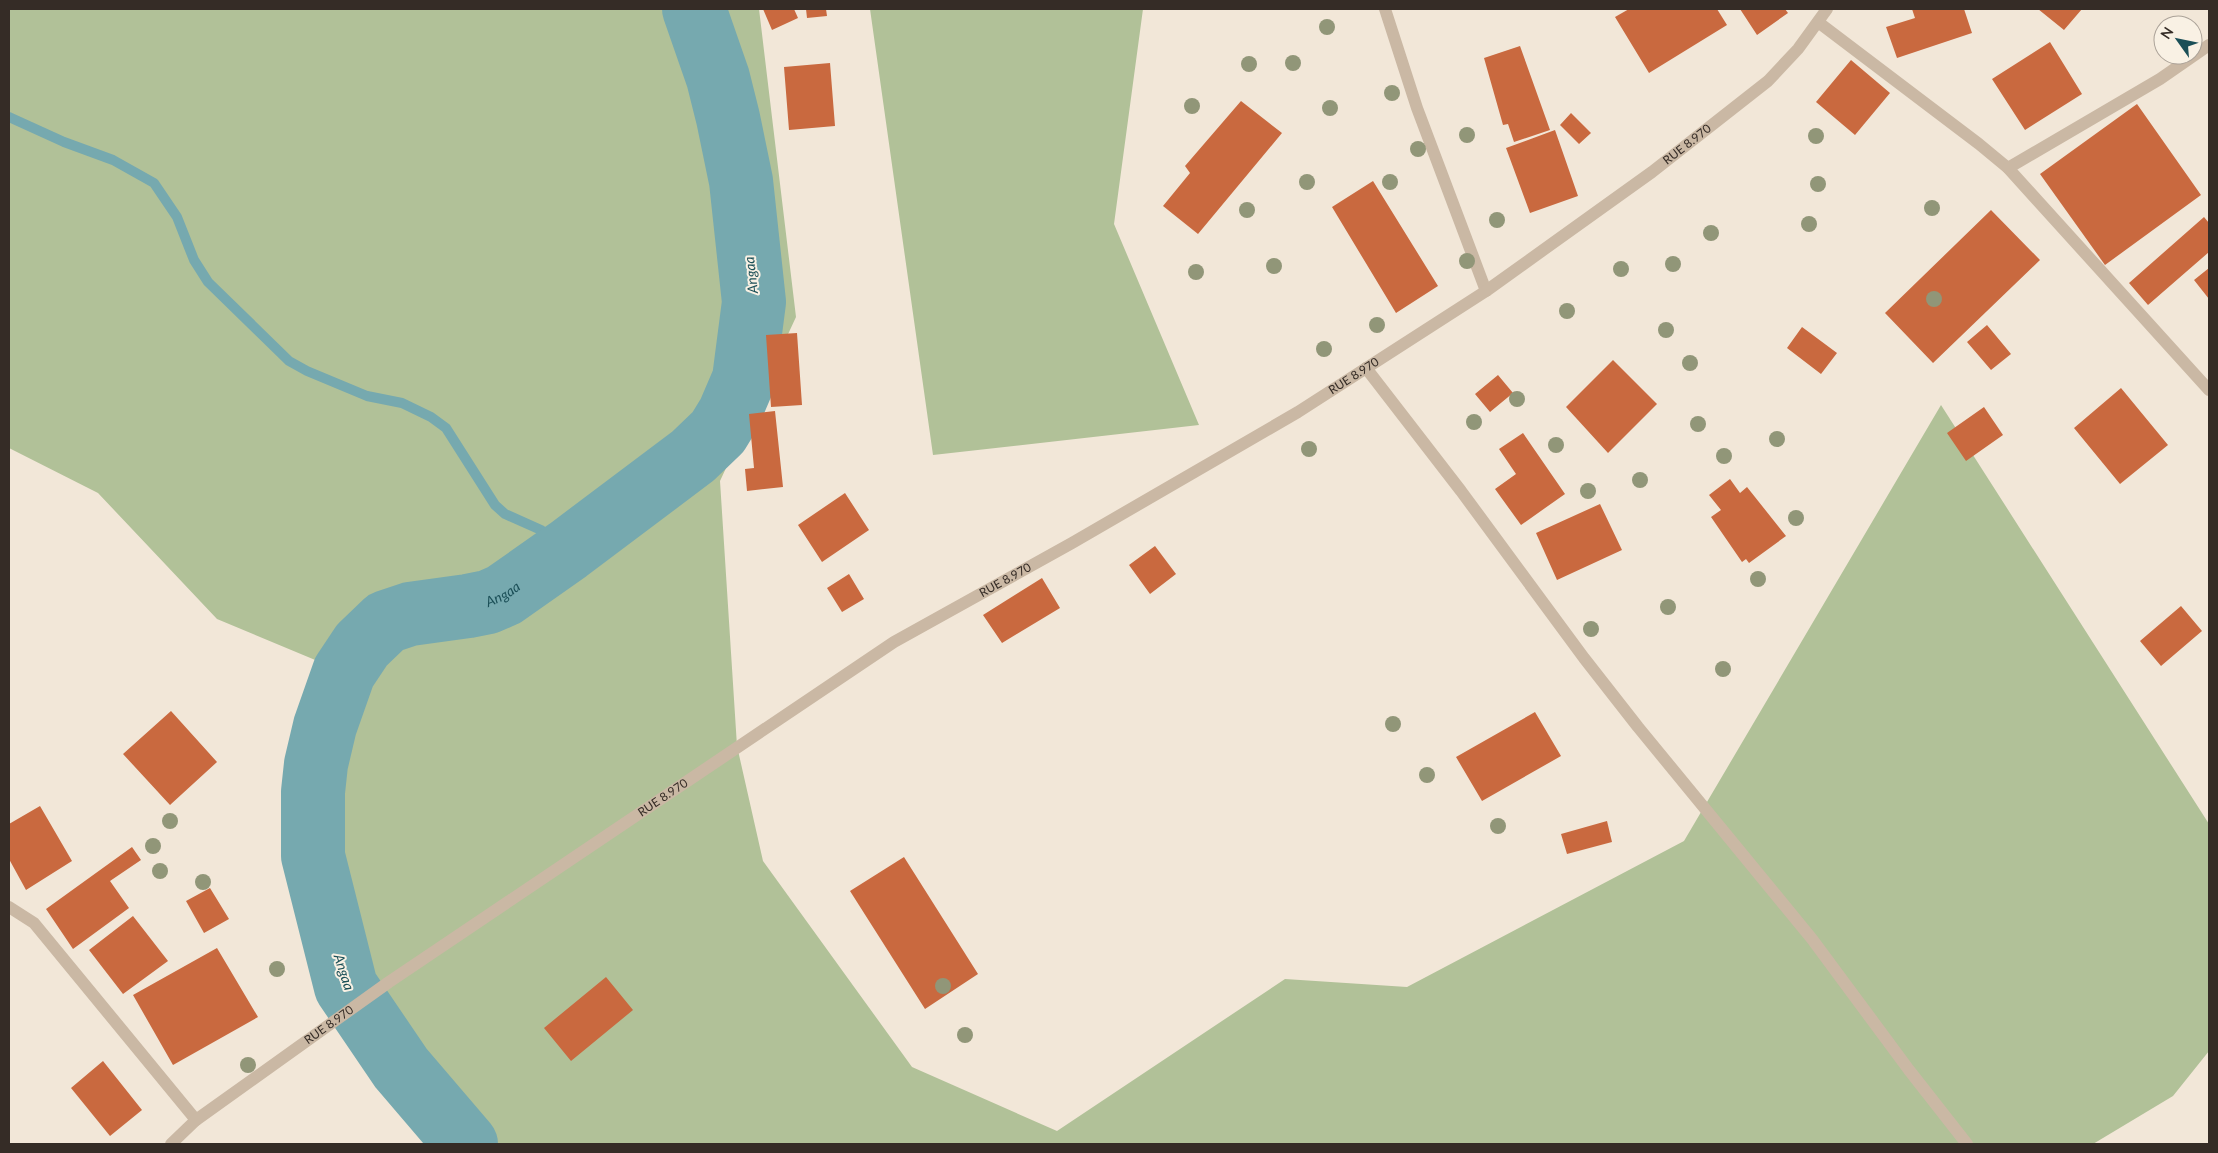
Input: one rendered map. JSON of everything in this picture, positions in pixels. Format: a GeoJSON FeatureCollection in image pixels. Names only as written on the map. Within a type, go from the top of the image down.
{"type":"FeatureCollection","features":[{"type":"Feature","properties":{"kind":"street"},"geometry":{"type":"LineString","coordinates":[[1385,9],[1417,108],[1486,291]]}},
{"type":"Feature","properties":{"kind":"street","name":"RUE 8.970"},"geometry":{"type":"LineString","coordinates":[[172,1144],[196,1120],[389,982],[894,642],[1218,460],[1298,412],[1486,291],[1652,172],[1768,81],[1798,49],[1827,9]]}},
{"type":"Feature","properties":{"kind":"street"},"geometry":{"type":"LineString","coordinates":[[1818,22],[2008,168],[2209,390]]}},
{"type":"Feature","properties":{"kind":"street"},"geometry":{"type":"LineString","coordinates":[[2008,168],[2160,78],[2209,45]]}},
{"type":"Feature","properties":{"kind":"street"},"geometry":{"type":"LineString","coordinates":[[1366,368],[1467,498],[1584,658],[1638,727],[1812,939],[1909,1070],[1967,1144]]}},
{"type":"Feature","properties":{"kind":"street"},"geometry":{"type":"LineString","coordinates":[[9,908],[34,923],[196,1120]]}},
{"type":"Feature","properties":{"kind":"green space"},"geometry":{"type":"Polygon","coordinates":[[[9,9],[759,9],[796,317],[720,481],[737,746],[763,861],[912,1067],[1057,1131],[1285,979],[1407,987],[1684,841],[1941,405],[2209,824],[2209,1051],[2173,1096],[2093,1144],[466,1144],[401,1068],[346,987],[313,856],[313,792],[316,764],[325,726],[344,672],[217,619],[98,493],[9,448],[9,9]]]}},
{"type":"Feature","properties":{"kind":"green space"},"geometry":{"type":"Polygon","coordinates":[[[870,9],[1143,9],[1114,224],[1199,425],[933,455],[870,9]]]}},
{"type":"Feature","properties":{"kind":"building"},"geometry":{"type":"Polygon","coordinates":[[[763,9],[794,9],[798,18],[772,30],[763,9]]]}},
{"type":"Feature","properties":{"kind":"building"},"geometry":{"type":"Polygon","coordinates":[[[806,9],[826,9],[827,16],[807,18],[806,9]]]}},
{"type":"Feature","properties":{"kind":"building"},"geometry":{"type":"Polygon","coordinates":[[[1629,9],[1717,9],[1727,25],[1649,73],[1615,17],[1629,9]]]}},
{"type":"Feature","properties":{"kind":"building"},"geometry":{"type":"Polygon","coordinates":[[[1740,9],[1785,9],[1788,13],[1757,35],[1740,9]]]}},
{"type":"Feature","properties":{"kind":"building"},"geometry":{"type":"Polygon","coordinates":[[[1912,9],[1964,9],[1972,33],[1897,58],[1886,27],[1915,18],[1912,9]]]}},
{"type":"Feature","properties":{"kind":"building"},"geometry":{"type":"Polygon","coordinates":[[[2038,9],[2082,9],[2064,30],[2038,9]]]}},
{"type":"Feature","properties":{"kind":"building"},"geometry":{"type":"Polygon","coordinates":[[[2050,42],[2082,94],[2025,130],[1992,79],[2050,42]]]}},
{"type":"Feature","properties":{"kind":"building"},"geometry":{"type":"Polygon","coordinates":[[[1520,46],[1550,130],[1514,142],[1508,124],[1503,125],[1484,58],[1520,46]]]}},
{"type":"Feature","properties":{"kind":"building"},"geometry":{"type":"Polygon","coordinates":[[[1851,60],[1890,93],[1855,135],[1816,102],[1851,60]]]}},
{"type":"Feature","properties":{"kind":"building"},"geometry":{"type":"Polygon","coordinates":[[[830,63],[835,126],[789,130],[784,67],[830,63]]]}},
{"type":"Feature","properties":{"kind":"building"},"geometry":{"type":"Polygon","coordinates":[[[1241,101],[1282,133],[1198,234],[1163,206],[1190,173],[1185,166],[1241,101]]]}},
{"type":"Feature","properties":{"kind":"building"},"geometry":{"type":"Polygon","coordinates":[[[2137,104],[2201,195],[2105,265],[2040,174],[2137,104]]]}},
{"type":"Feature","properties":{"kind":"building"},"geometry":{"type":"Polygon","coordinates":[[[1571,113],[1591,133],[1579,144],[1560,125],[1571,113]]]}},
{"type":"Feature","properties":{"kind":"building"},"geometry":{"type":"Polygon","coordinates":[[[1555,130],[1578,196],[1530,213],[1506,148],[1555,130]]]}},
{"type":"Feature","properties":{"kind":"building"},"geometry":{"type":"Polygon","coordinates":[[[1373,181],[1438,286],[1396,313],[1332,207],[1373,181]]]}},
{"type":"Feature","properties":{"kind":"building"},"geometry":{"type":"Polygon","coordinates":[[[1991,210],[2040,260],[1933,363],[1885,313],[1991,210]]]}},
{"type":"Feature","properties":{"kind":"building"},"geometry":{"type":"Polygon","coordinates":[[[2204,217],[2209,223],[2209,252],[2148,305],[2129,283],[2204,217]]]}},
{"type":"Feature","properties":{"kind":"building"},"geometry":{"type":"Polygon","coordinates":[[[2209,268],[2209,299],[2194,280],[2209,268]]]}},
{"type":"Feature","properties":{"kind":"building"},"geometry":{"type":"Polygon","coordinates":[[[1987,325],[2011,354],[1991,370],[1967,342],[1987,325]]]}},
{"type":"Feature","properties":{"kind":"building"},"geometry":{"type":"Polygon","coordinates":[[[1802,327],[1837,353],[1821,374],[1787,348],[1802,327]]]}},
{"type":"Feature","properties":{"kind":"building"},"geometry":{"type":"Polygon","coordinates":[[[797,333],[802,405],[771,407],[766,335],[797,333]]]}},
{"type":"Feature","properties":{"kind":"building"},"geometry":{"type":"Polygon","coordinates":[[[1613,360],[1657,404],[1608,453],[1566,407],[1613,360]]]}},
{"type":"Feature","properties":{"kind":"building"},"geometry":{"type":"Polygon","coordinates":[[[1498,375],[1513,393],[1490,412],[1475,394],[1498,375]]]}},
{"type":"Feature","properties":{"kind":"building"},"geometry":{"type":"Polygon","coordinates":[[[2121,388],[2168,445],[2120,484],[2074,428],[2121,388]]]}},
{"type":"Feature","properties":{"kind":"building"},"geometry":{"type":"Polygon","coordinates":[[[1984,407],[2003,435],[1966,461],[1947,433],[1984,407]]]}},
{"type":"Feature","properties":{"kind":"building"},"geometry":{"type":"Polygon","coordinates":[[[775,411],[783,487],[747,491],[745,469],[754,468],[749,414],[775,411]]]}},
{"type":"Feature","properties":{"kind":"building"},"geometry":{"type":"Polygon","coordinates":[[[1523,433],[1565,494],[1521,525],[1495,489],[1516,474],[1499,449],[1523,433]]]}},
{"type":"Feature","properties":{"kind":"building"},"geometry":{"type":"Polygon","coordinates":[[[1730,479],[1740,493],[1747,487],[1786,536],[1749,563],[1746,559],[1742,562],[1711,517],[1721,510],[1709,495],[1730,479]]]}},
{"type":"Feature","properties":{"kind":"building"},"geometry":{"type":"Polygon","coordinates":[[[845,493],[869,530],[822,562],[798,525],[845,493]]]}},
{"type":"Feature","properties":{"kind":"building"},"geometry":{"type":"Polygon","coordinates":[[[1600,504],[1622,550],[1557,580],[1536,533],[1600,504]]]}},
{"type":"Feature","properties":{"kind":"building"},"geometry":{"type":"Polygon","coordinates":[[[1155,546],[1176,574],[1150,594],[1129,565],[1155,546]]]}},
{"type":"Feature","properties":{"kind":"building"},"geometry":{"type":"Polygon","coordinates":[[[849,574],[864,599],[842,612],[827,588],[849,574]]]}},
{"type":"Feature","properties":{"kind":"building"},"geometry":{"type":"Polygon","coordinates":[[[1042,578],[1060,608],[1002,643],[983,615],[1042,578]]]}},
{"type":"Feature","properties":{"kind":"building"},"geometry":{"type":"Polygon","coordinates":[[[2181,606],[2202,631],[2161,666],[2140,641],[2181,606]]]}},
{"type":"Feature","properties":{"kind":"building"},"geometry":{"type":"Polygon","coordinates":[[[171,711],[217,762],[170,805],[123,754],[171,711]]]}},
{"type":"Feature","properties":{"kind":"building"},"geometry":{"type":"Polygon","coordinates":[[[1535,712],[1561,756],[1482,801],[1456,757],[1535,712]]]}},
{"type":"Feature","properties":{"kind":"building"},"geometry":{"type":"Polygon","coordinates":[[[40,806],[72,861],[26,890],[9,859],[9,824],[40,806]]]}},
{"type":"Feature","properties":{"kind":"building"},"geometry":{"type":"Polygon","coordinates":[[[1607,821],[1612,842],[1567,854],[1561,834],[1607,821]]]}},
{"type":"Feature","properties":{"kind":"building"},"geometry":{"type":"Polygon","coordinates":[[[132,847],[141,860],[110,881],[129,908],[73,949],[46,909],[132,847]]]}},
{"type":"Feature","properties":{"kind":"building"},"geometry":{"type":"Polygon","coordinates":[[[904,857],[978,974],[925,1009],[850,891],[904,857]]]}},
{"type":"Feature","properties":{"kind":"building"},"geometry":{"type":"Polygon","coordinates":[[[210,888],[229,919],[204,933],[186,901],[210,888]]]}},
{"type":"Feature","properties":{"kind":"building"},"geometry":{"type":"Polygon","coordinates":[[[133,916],[168,961],[123,994],[89,950],[133,916]]]}},
{"type":"Feature","properties":{"kind":"building"},"geometry":{"type":"Polygon","coordinates":[[[217,948],[258,1017],[173,1065],[133,995],[217,948]]]}},
{"type":"Feature","properties":{"kind":"building"},"geometry":{"type":"Polygon","coordinates":[[[606,977],[633,1010],[571,1061],[544,1028],[606,977]]]}},
{"type":"Feature","properties":{"kind":"building"},"geometry":{"type":"Polygon","coordinates":[[[103,1061],[142,1110],[110,1136],[71,1088],[103,1061]]]}},
{"type":"Feature","properties":{"kind":"waterway","name":"Angaa"},"geometry":{"type":"LineString","coordinates":[[466,1144],[401,1068],[346,987],[313,856],[313,792],[316,764],[325,726],[344,672],[362,645],[386,622],[410,614],[488,602],[504,595],[568,550],[693,456],[718,432],[729,414],[744,379],[754,302],[741,181],[718,78],[694,9]]}},
{"type":"Feature","properties":{"kind":"waterway"},"geometry":{"type":"LineString","coordinates":[[9,117],[64,142],[113,160],[154,183],[177,217],[194,260],[208,282],[289,361],[307,371],[367,396],[402,403],[431,417],[446,428],[495,505],[505,514],[541,530],[568,550]]}}]}
